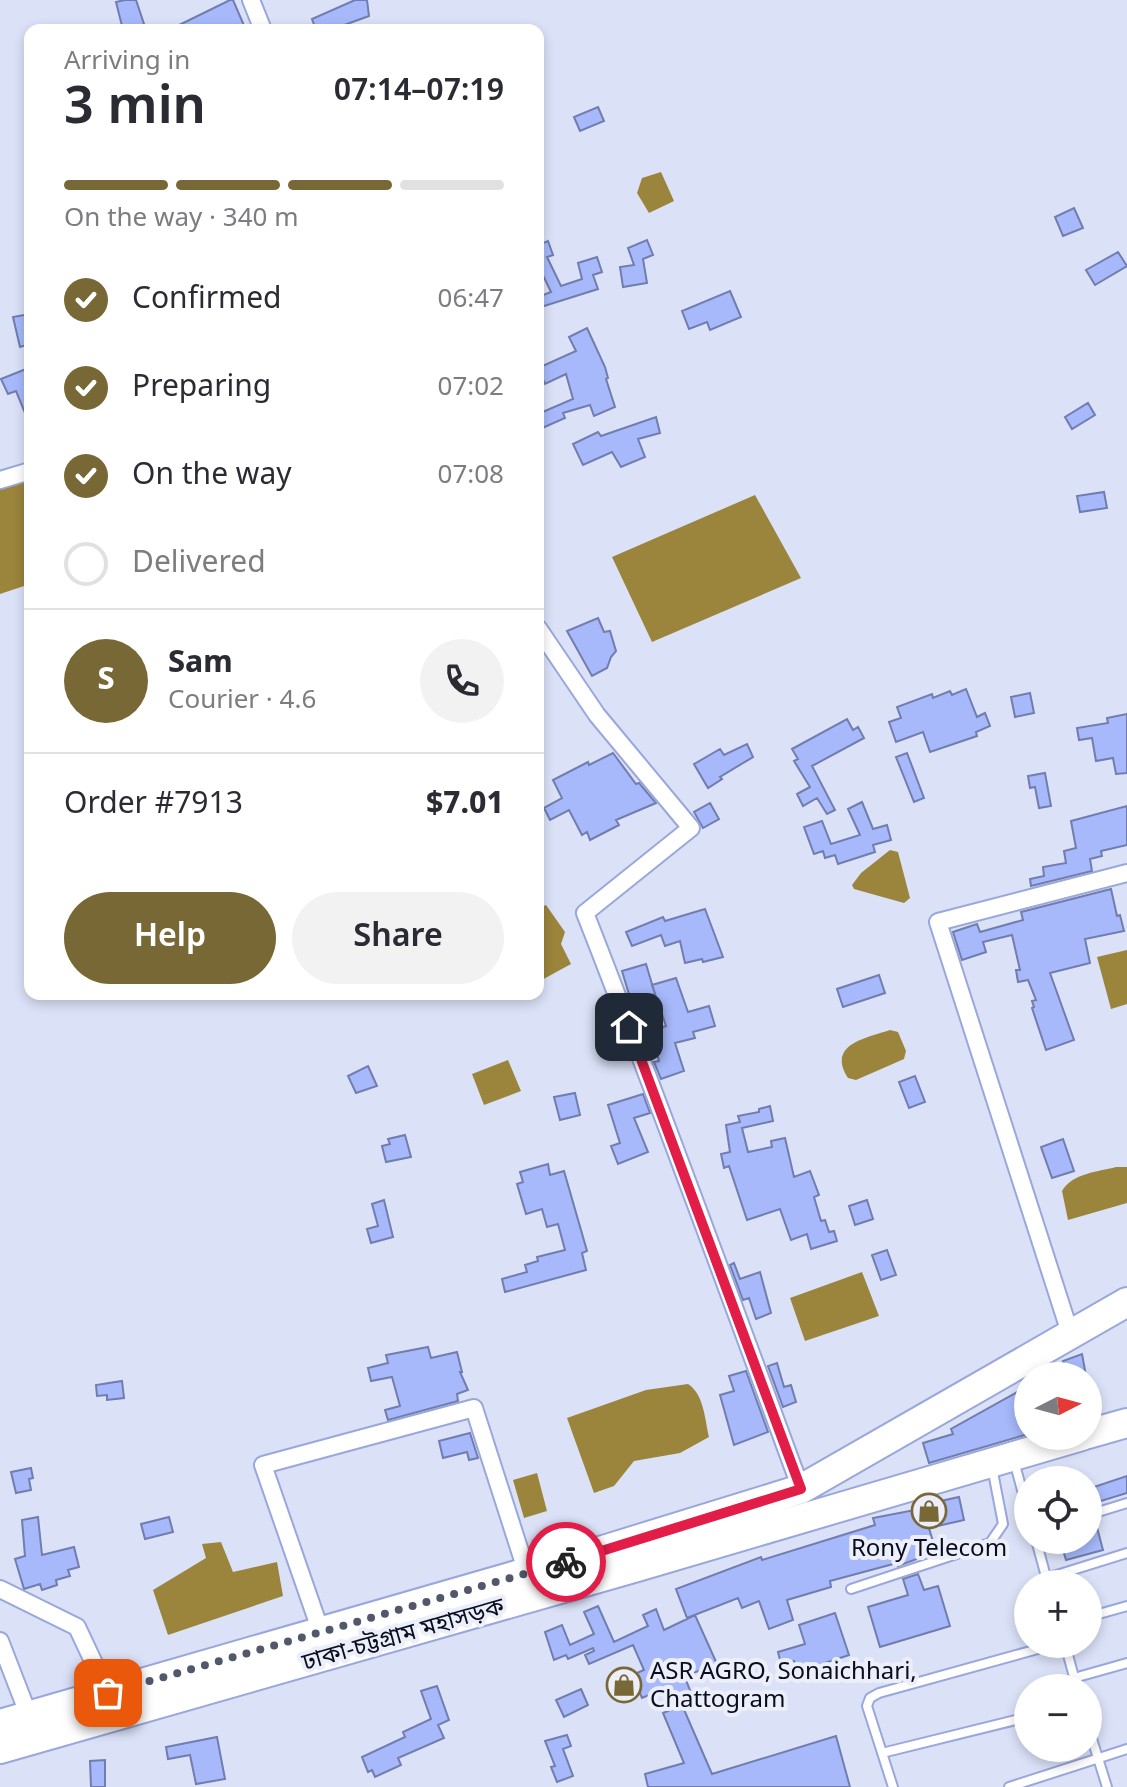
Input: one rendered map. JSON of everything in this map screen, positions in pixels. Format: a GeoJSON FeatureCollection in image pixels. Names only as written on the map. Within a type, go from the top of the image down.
{"type":"FeatureCollection","features":[{"type":"Feature","properties":{"kind":"highway","name":"ঢাকা-চট্টগ্রাম মহাসড়ক"},"geometry":{"type":"LineString","coordinates":[[0,1724],[527,1573],[801,1489],[1127,1302]]}},
{"type":"Feature","properties":{"kind":"highway"},"geometry":{"type":"LineString","coordinates":[[1102,1430],[1127,1423]]}},
{"type":"Feature","properties":{"kind":"highway","name":"ঢাকা-চট্টগ্রাম মহাসড়ক"},"geometry":{"type":"LineString","coordinates":[[0,1749],[1035,1450]]}},
{"type":"Feature","properties":{"kind":"street"},"geometry":{"type":"LineString","coordinates":[[251,0],[261,24]]}},
{"type":"Feature","properties":{"kind":"street"},"geometry":{"type":"LineString","coordinates":[[0,480],[24,473]]}},
{"type":"Feature","properties":{"kind":"street"},"geometry":{"type":"LineString","coordinates":[[544,637],[597,715],[691,828],[585,913],[652,1083],[716,1265],[801,1489]]}},
{"type":"Feature","properties":{"kind":"street"},"geometry":{"type":"LineString","coordinates":[[1071,1336],[938,922],[1127,873]]}},
{"type":"Feature","properties":{"kind":"street"},"geometry":{"type":"LineString","coordinates":[[321,1632],[263,1465],[474,1408],[527,1573]]}},
{"type":"Feature","properties":{"kind":"street"},"geometry":{"type":"LineString","coordinates":[[0,1589],[77,1627],[108,1693]]}},
{"type":"Feature","properties":{"kind":"street"},"geometry":{"type":"LineString","coordinates":[[0,1641],[29,1716]]}},
{"type":"Feature","properties":{"kind":"lane"},"geometry":{"type":"LineString","coordinates":[[1002,1460],[1014,1484]]}},
{"type":"Feature","properties":{"kind":"lane"},"geometry":{"type":"LineString","coordinates":[[851,1589],[990,1543],[1003,1524],[1002,1460]]}},
{"type":"Feature","properties":{"kind":"lane"},"geometry":{"type":"LineString","coordinates":[[1102,1511],[1127,1503]]}},
{"type":"Feature","properties":{"kind":"lane"},"geometry":{"type":"LineString","coordinates":[[1078,1570],[1127,1553]]}},
{"type":"Feature","properties":{"kind":"lane"},"geometry":{"type":"LineString","coordinates":[[1102,1613],[1127,1606]]}},
{"type":"Feature","properties":{"kind":"lane"},"geometry":{"type":"LineString","coordinates":[[893,1787],[867,1706],[870,1698],[1014,1656]]}},
{"type":"Feature","properties":{"kind":"lane"},"geometry":{"type":"LineString","coordinates":[[1088,1674],[1127,1663]]}},
{"type":"Feature","properties":{"kind":"lane"},"geometry":{"type":"LineString","coordinates":[[882,1753],[1014,1720]]}},
{"type":"Feature","properties":{"kind":"lane"},"geometry":{"type":"LineString","coordinates":[[1102,1756],[1127,1749]]}},
{"type":"Feature","properties":{"kind":"lane"},"geometry":{"type":"LineString","coordinates":[[1009,1787],[1085,1762]]}},
{"type":"Feature","properties":{"kind":"lane"},"geometry":{"type":"LineString","coordinates":[[1098,1762],[1107,1787]]}},
{"type":"Feature","properties":{"kind":"shaded area"},"geometry":{"type":"Polygon","coordinates":[[[661,172],[674,201],[649,213],[637,193],[642,178],[661,172]]]}},
{"type":"Feature","properties":{"kind":"shaded area"},"geometry":{"type":"Polygon","coordinates":[[[24,480],[24,586],[0,594],[0,489],[24,480]]]}},
{"type":"Feature","properties":{"kind":"shaded area"},"geometry":{"type":"Polygon","coordinates":[[[755,495],[801,578],[652,642],[612,557],[755,495]]]}},
{"type":"Feature","properties":{"kind":"shaded area"},"geometry":{"type":"Polygon","coordinates":[[[890,850],[898,852],[910,898],[904,903],[854,889],[852,885],[861,873],[890,850]]]}},
{"type":"Feature","properties":{"kind":"shaded area"},"geometry":{"type":"Polygon","coordinates":[[[544,906],[565,932],[561,944],[571,964],[544,979],[544,906]]]}},
{"type":"Feature","properties":{"kind":"shaded area"},"geometry":{"type":"Polygon","coordinates":[[[1127,950],[1127,1004],[1111,1009],[1097,957],[1127,950]]]}},
{"type":"Feature","properties":{"kind":"shaded area"},"geometry":{"type":"Polygon","coordinates":[[[890,1030],[898,1032],[906,1051],[904,1059],[856,1080],[848,1078],[842,1057],[846,1050],[852,1044],[890,1030]]]}},
{"type":"Feature","properties":{"kind":"shaded area"},"geometry":{"type":"Polygon","coordinates":[[[508,1060],[521,1091],[484,1105],[472,1074],[508,1060]]]}},
{"type":"Feature","properties":{"kind":"shaded area"},"geometry":{"type":"Polygon","coordinates":[[[1127,1167],[1127,1203],[1068,1220],[1062,1191],[1067,1185],[1086,1174],[1127,1167]]]}},
{"type":"Feature","properties":{"kind":"shaded area"},"geometry":{"type":"Polygon","coordinates":[[[862,1272],[879,1316],[805,1341],[790,1298],[862,1272]]]}},
{"type":"Feature","properties":{"kind":"shaded area"},"geometry":{"type":"Polygon","coordinates":[[[688,1384],[701,1401],[709,1437],[680,1453],[634,1461],[614,1486],[594,1493],[567,1418],[646,1390],[688,1384]]]}},
{"type":"Feature","properties":{"kind":"shaded area"},"geometry":{"type":"Polygon","coordinates":[[[537,1473],[547,1511],[524,1518],[513,1480],[537,1473]]]}},
{"type":"Feature","properties":{"kind":"shaded area"},"geometry":{"type":"Polygon","coordinates":[[[221,1542],[233,1572],[277,1562],[283,1596],[168,1635],[153,1590],[206,1558],[202,1544],[221,1542]]]}},
{"type":"Feature","properties":{"kind":"building"},"geometry":{"type":"Polygon","coordinates":[[[136,0],[144,24],[122,24],[116,2],[136,0]]]}},
{"type":"Feature","properties":{"kind":"building"},"geometry":{"type":"Polygon","coordinates":[[[233,0],[243,24],[181,24],[233,0]]]}},
{"type":"Feature","properties":{"kind":"building"},"geometry":{"type":"Polygon","coordinates":[[[355,0],[367,0],[369,16],[347,24],[314,24],[312,19],[355,0]]]}},
{"type":"Feature","properties":{"kind":"building"},"geometry":{"type":"Polygon","coordinates":[[[598,107],[604,121],[580,131],[574,117],[598,107]]]}},
{"type":"Feature","properties":{"kind":"building"},"geometry":{"type":"Polygon","coordinates":[[[1074,208],[1083,228],[1063,236],[1055,217],[1074,208]]]}},
{"type":"Feature","properties":{"kind":"building"},"geometry":{"type":"Polygon","coordinates":[[[647,240],[653,255],[643,259],[647,283],[623,287],[620,267],[634,265],[628,248],[647,240]]]}},
{"type":"Feature","properties":{"kind":"building"},"geometry":{"type":"Polygon","coordinates":[[[548,241],[553,255],[547,257],[561,286],[582,279],[578,263],[597,257],[602,272],[593,275],[598,289],[544,306],[544,295],[551,292],[544,277],[544,243],[548,241]]]}},
{"type":"Feature","properties":{"kind":"building"},"geometry":{"type":"Polygon","coordinates":[[[1118,252],[1127,266],[1095,285],[1086,270],[1118,252]]]}},
{"type":"Feature","properties":{"kind":"building"},"geometry":{"type":"Polygon","coordinates":[[[730,291],[741,317],[710,330],[707,322],[689,329],[682,311],[730,291]]]}},
{"type":"Feature","properties":{"kind":"building"},"geometry":{"type":"Polygon","coordinates":[[[24,315],[24,346],[20,347],[13,317],[24,315]]]}},
{"type":"Feature","properties":{"kind":"building"},"geometry":{"type":"Polygon","coordinates":[[[587,328],[605,367],[615,407],[594,416],[590,405],[563,413],[565,418],[544,427],[544,411],[573,399],[566,374],[545,384],[544,382],[544,365],[576,351],[569,337],[587,328]]]}},
{"type":"Feature","properties":{"kind":"building"},"geometry":{"type":"Polygon","coordinates":[[[24,370],[24,410],[16,391],[8,394],[1,379],[24,370]]]}},
{"type":"Feature","properties":{"kind":"building"},"geometry":{"type":"Polygon","coordinates":[[[1088,403],[1095,415],[1072,429],[1065,417],[1088,403]]]}},
{"type":"Feature","properties":{"kind":"building"},"geometry":{"type":"Polygon","coordinates":[[[656,417],[660,433],[638,439],[645,457],[621,467],[612,452],[583,465],[573,444],[598,432],[601,436],[656,417]]]}},
{"type":"Feature","properties":{"kind":"building"},"geometry":{"type":"Polygon","coordinates":[[[1104,492],[1107,508],[1080,512],[1077,496],[1104,492]]]}},
{"type":"Feature","properties":{"kind":"building"},"geometry":{"type":"Polygon","coordinates":[[[598,618],[604,632],[610,631],[616,651],[607,668],[592,676],[567,631],[598,618]]]}},
{"type":"Feature","properties":{"kind":"building"},"geometry":{"type":"Polygon","coordinates":[[[966,689],[977,717],[985,713],[990,726],[976,732],[977,736],[930,752],[923,732],[896,742],[889,722],[901,718],[897,707],[932,694],[933,698],[966,689]]]}},
{"type":"Feature","properties":{"kind":"building"},"geometry":{"type":"Polygon","coordinates":[[[1030,693],[1034,713],[1015,717],[1011,697],[1030,693]]]}},
{"type":"Feature","properties":{"kind":"building"},"geometry":{"type":"Polygon","coordinates":[[[1127,714],[1127,773],[1116,774],[1113,758],[1096,761],[1092,738],[1079,740],[1077,728],[1108,723],[1107,718],[1127,714]]]}},
{"type":"Feature","properties":{"kind":"building"},"geometry":{"type":"Polygon","coordinates":[[[847,719],[853,730],[858,727],[864,738],[812,766],[835,810],[827,814],[817,798],[803,806],[797,794],[810,787],[794,761],[798,759],[792,749],[847,719]]]}},
{"type":"Feature","properties":{"kind":"building"},"geometry":{"type":"Polygon","coordinates":[[[747,744],[753,757],[708,788],[694,764],[720,749],[724,755],[747,744]]]}},
{"type":"Feature","properties":{"kind":"building"},"geometry":{"type":"Polygon","coordinates":[[[613,753],[636,784],[639,783],[656,803],[616,820],[619,825],[590,840],[587,832],[582,835],[569,810],[550,820],[544,808],[562,798],[553,780],[613,753]]]}},
{"type":"Feature","properties":{"kind":"building"},"geometry":{"type":"Polygon","coordinates":[[[907,753],[924,798],[914,802],[896,757],[907,753]]]}},
{"type":"Feature","properties":{"kind":"building"},"geometry":{"type":"Polygon","coordinates":[[[1045,773],[1051,806],[1039,808],[1035,787],[1030,788],[1028,776],[1045,773]]]}},
{"type":"Feature","properties":{"kind":"building"},"geometry":{"type":"Polygon","coordinates":[[[862,802],[873,829],[887,825],[891,840],[873,845],[875,852],[838,864],[835,855],[825,858],[823,851],[814,854],[804,827],[822,821],[831,844],[860,835],[848,809],[862,802]]]}},
{"type":"Feature","properties":{"kind":"building"},"geometry":{"type":"Polygon","coordinates":[[[710,803],[719,819],[703,828],[694,812],[710,803]]]}},
{"type":"Feature","properties":{"kind":"building"},"geometry":{"type":"Polygon","coordinates":[[[1127,806],[1127,845],[1101,851],[1102,856],[1090,859],[1092,871],[1031,886],[1030,879],[1044,876],[1043,867],[1066,863],[1064,851],[1076,848],[1071,821],[1127,806]]]}},
{"type":"Feature","properties":{"kind":"building"},"geometry":{"type":"Polygon","coordinates":[[[1111,889],[1124,931],[1085,939],[1090,963],[1050,973],[1074,1040],[1046,1050],[1032,1008],[1032,1001],[1036,1000],[1028,980],[1018,982],[1016,970],[1020,970],[1012,935],[983,942],[986,952],[962,960],[953,932],[977,924],[980,932],[1023,920],[1021,912],[1111,889]]]}},
{"type":"Feature","properties":{"kind":"building"},"geometry":{"type":"Polygon","coordinates":[[[705,909],[723,957],[685,963],[680,941],[665,946],[661,935],[632,946],[626,932],[663,917],[665,921],[705,909]]]}},
{"type":"Feature","properties":{"kind":"building"},"geometry":{"type":"Polygon","coordinates":[[[646,964],[655,994],[631,1001],[622,971],[646,964]]]}},
{"type":"Feature","properties":{"kind":"building"},"geometry":{"type":"Polygon","coordinates":[[[879,975],[885,993],[843,1007],[837,989],[879,975]]]}},
{"type":"Feature","properties":{"kind":"building"},"geometry":{"type":"Polygon","coordinates":[[[676,978],[688,1012],[709,1006],[715,1026],[693,1032],[695,1038],[675,1043],[684,1071],[661,1079],[654,1062],[659,1061],[650,1031],[666,1026],[652,985],[676,978]]]}},
{"type":"Feature","properties":{"kind":"building"},"geometry":{"type":"Polygon","coordinates":[[[368,1066],[377,1086],[356,1093],[348,1076],[368,1066]]]}},
{"type":"Feature","properties":{"kind":"building"},"geometry":{"type":"Polygon","coordinates":[[[915,1076],[925,1102],[909,1108],[899,1082],[915,1076]]]}},
{"type":"Feature","properties":{"kind":"building"},"geometry":{"type":"Polygon","coordinates":[[[575,1093],[580,1115],[560,1120],[554,1097],[575,1093]]]}},
{"type":"Feature","properties":{"kind":"building"},"geometry":{"type":"Polygon","coordinates":[[[643,1094],[650,1113],[634,1118],[648,1152],[618,1164],[611,1146],[620,1143],[608,1105],[643,1094]]]}},
{"type":"Feature","properties":{"kind":"building"},"geometry":{"type":"Polygon","coordinates":[[[770,1106],[773,1121],[742,1128],[748,1152],[772,1147],[771,1141],[785,1138],[794,1177],[810,1171],[819,1195],[814,1197],[821,1221],[825,1220],[829,1232],[834,1231],[837,1241],[811,1249],[807,1234],[791,1240],[780,1209],[747,1220],[729,1166],[724,1168],[721,1154],[730,1152],[726,1125],[740,1122],[738,1116],[759,1112],[759,1109],[770,1106]]]}},
{"type":"Feature","properties":{"kind":"building"},"geometry":{"type":"Polygon","coordinates":[[[405,1135],[411,1157],[386,1162],[382,1146],[390,1144],[388,1139],[405,1135]]]}},
{"type":"Feature","properties":{"kind":"building"},"geometry":{"type":"Polygon","coordinates":[[[1063,1139],[1074,1171],[1052,1178],[1041,1147],[1063,1139]]]}},
{"type":"Feature","properties":{"kind":"building"},"geometry":{"type":"Polygon","coordinates":[[[548,1164],[550,1175],[564,1171],[587,1251],[582,1253],[586,1270],[505,1292],[502,1279],[527,1272],[525,1265],[538,1261],[537,1257],[565,1250],[558,1224],[547,1227],[542,1209],[526,1214],[517,1184],[523,1182],[520,1172],[548,1164]]]}},
{"type":"Feature","properties":{"kind":"building"},"geometry":{"type":"Polygon","coordinates":[[[384,1200],[393,1237],[371,1243],[367,1229],[378,1226],[372,1204],[384,1200]]]}},
{"type":"Feature","properties":{"kind":"building"},"geometry":{"type":"Polygon","coordinates":[[[867,1200],[873,1219],[855,1225],[849,1206],[867,1200]]]}},
{"type":"Feature","properties":{"kind":"building"},"geometry":{"type":"Polygon","coordinates":[[[887,1250],[896,1275],[881,1280],[872,1255],[887,1250]]]}},
{"type":"Feature","properties":{"kind":"building"},"geometry":{"type":"Polygon","coordinates":[[[734,1263],[740,1279],[760,1272],[771,1313],[756,1319],[749,1298],[743,1300],[730,1265],[734,1263]]]}},
{"type":"Feature","properties":{"kind":"building"},"geometry":{"type":"Polygon","coordinates":[[[428,1347],[431,1358],[457,1352],[460,1372],[468,1390],[457,1394],[458,1401],[388,1420],[385,1410],[400,1406],[392,1377],[371,1381],[368,1368],[388,1363],[386,1355],[428,1347]]]}},
{"type":"Feature","properties":{"kind":"building"},"geometry":{"type":"Polygon","coordinates":[[[1082,1354],[1083,1362],[1063,1362],[1082,1354]]]}},
{"type":"Feature","properties":{"kind":"building"},"geometry":{"type":"Polygon","coordinates":[[[777,1363],[784,1387],[791,1385],[796,1402],[783,1407],[768,1366],[777,1363]]]}},
{"type":"Feature","properties":{"kind":"building"},"geometry":{"type":"Polygon","coordinates":[[[746,1371],[768,1432],[734,1445],[720,1395],[734,1391],[729,1376],[746,1371]]]}},
{"type":"Feature","properties":{"kind":"building"},"geometry":{"type":"Polygon","coordinates":[[[122,1381],[124,1398],[107,1400],[107,1395],[97,1396],[96,1385],[122,1381]]]}},
{"type":"Feature","properties":{"kind":"building"},"geometry":{"type":"Polygon","coordinates":[[[1014,1394],[1014,1438],[929,1463],[923,1443],[953,1434],[951,1429],[1014,1394]]]}},
{"type":"Feature","properties":{"kind":"building"},"geometry":{"type":"Polygon","coordinates":[[[470,1433],[478,1458],[469,1460],[467,1452],[443,1458],[439,1441],[470,1433]]]}},
{"type":"Feature","properties":{"kind":"building"},"geometry":{"type":"Polygon","coordinates":[[[31,1468],[31,1490],[16,1493],[11,1472],[31,1468]]]}},
{"type":"Feature","properties":{"kind":"building"},"geometry":{"type":"Polygon","coordinates":[[[1127,1476],[1127,1493],[1102,1501],[1102,1484],[1127,1476]]]}},
{"type":"Feature","properties":{"kind":"building"},"geometry":{"type":"Polygon","coordinates":[[[934,1497],[936,1502],[959,1497],[964,1520],[929,1528],[936,1552],[898,1566],[897,1563],[830,1581],[831,1587],[787,1600],[793,1620],[769,1629],[759,1601],[742,1608],[738,1598],[687,1618],[676,1589],[761,1557],[762,1560],[875,1525],[873,1518],[915,1510],[915,1503],[934,1497]]]}},
{"type":"Feature","properties":{"kind":"building"},"geometry":{"type":"Polygon","coordinates":[[[38,1517],[42,1555],[74,1547],[79,1567],[68,1570],[70,1576],[56,1580],[57,1585],[42,1590],[40,1584],[24,1589],[15,1559],[25,1556],[22,1520],[38,1517]]]}},
{"type":"Feature","properties":{"kind":"building"},"geometry":{"type":"Polygon","coordinates":[[[169,1517],[173,1532],[145,1539],[141,1524],[169,1517]]]}},
{"type":"Feature","properties":{"kind":"building"},"geometry":{"type":"Polygon","coordinates":[[[1064,1554],[1088,1554],[1066,1560],[1064,1554]]]}},
{"type":"Feature","properties":{"kind":"building"},"geometry":{"type":"Polygon","coordinates":[[[918,1574],[924,1590],[938,1586],[950,1626],[880,1647],[868,1607],[908,1595],[903,1579],[918,1574]]]}},
{"type":"Feature","properties":{"kind":"building"},"geometry":{"type":"Polygon","coordinates":[[[598,1606],[614,1642],[648,1626],[643,1615],[656,1609],[664,1630],[695,1615],[717,1664],[693,1673],[694,1676],[686,1680],[693,1698],[675,1705],[668,1687],[642,1698],[632,1675],[644,1670],[633,1645],[589,1664],[585,1655],[594,1651],[593,1648],[568,1659],[566,1655],[554,1660],[545,1632],[562,1625],[570,1645],[594,1634],[584,1612],[598,1606]]]}},
{"type":"Feature","properties":{"kind":"building"},"geometry":{"type":"Polygon","coordinates":[[[835,1613],[849,1655],[813,1667],[812,1663],[796,1668],[794,1661],[781,1664],[778,1652],[805,1644],[799,1625],[835,1613]]]}},
{"type":"Feature","properties":{"kind":"building"},"geometry":{"type":"Polygon","coordinates":[[[437,1686],[449,1720],[438,1725],[444,1738],[398,1758],[401,1765],[375,1777],[372,1770],[368,1772],[362,1757],[405,1737],[403,1732],[431,1719],[421,1691],[437,1686]]]}},
{"type":"Feature","properties":{"kind":"building"},"geometry":{"type":"Polygon","coordinates":[[[581,1689],[588,1705],[564,1717],[556,1700],[581,1689]]]}},
{"type":"Feature","properties":{"kind":"building"},"geometry":{"type":"Polygon","coordinates":[[[682,1705],[712,1774],[836,1736],[850,1787],[648,1787],[645,1774],[684,1763],[663,1713],[682,1705]]]}},
{"type":"Feature","properties":{"kind":"building"},"geometry":{"type":"Polygon","coordinates":[[[567,1735],[571,1746],[563,1749],[573,1776],[557,1782],[551,1767],[555,1766],[545,1741],[567,1735]]]}},
{"type":"Feature","properties":{"kind":"building"},"geometry":{"type":"Polygon","coordinates":[[[217,1737],[225,1779],[196,1784],[190,1755],[168,1759],[166,1747],[217,1737]]]}},
{"type":"Feature","properties":{"kind":"building"},"geometry":{"type":"Polygon","coordinates":[[[105,1760],[105,1787],[91,1787],[90,1761],[105,1760]]]}},
{"type":"Feature","properties":{"kind":"way so far"},"geometry":{"type":"LineString","coordinates":[[108,1693],[566,1562]]}},
{"type":"Feature","properties":{"kind":"place","name":"Rony Telecom"},"geometry":{"type":"Point","coordinates":[929,1511]}},
{"type":"Feature","properties":{"kind":"place","name":"ASR AGRO, Sonaichhari, Chattogram"},"geometry":{"type":"Point","coordinates":[624,1685]}},
{"type":"Feature","properties":{"kind":"route"},"geometry":{"type":"LineString","coordinates":[[566,1562],[801,1489],[629,1027]]}}]}
